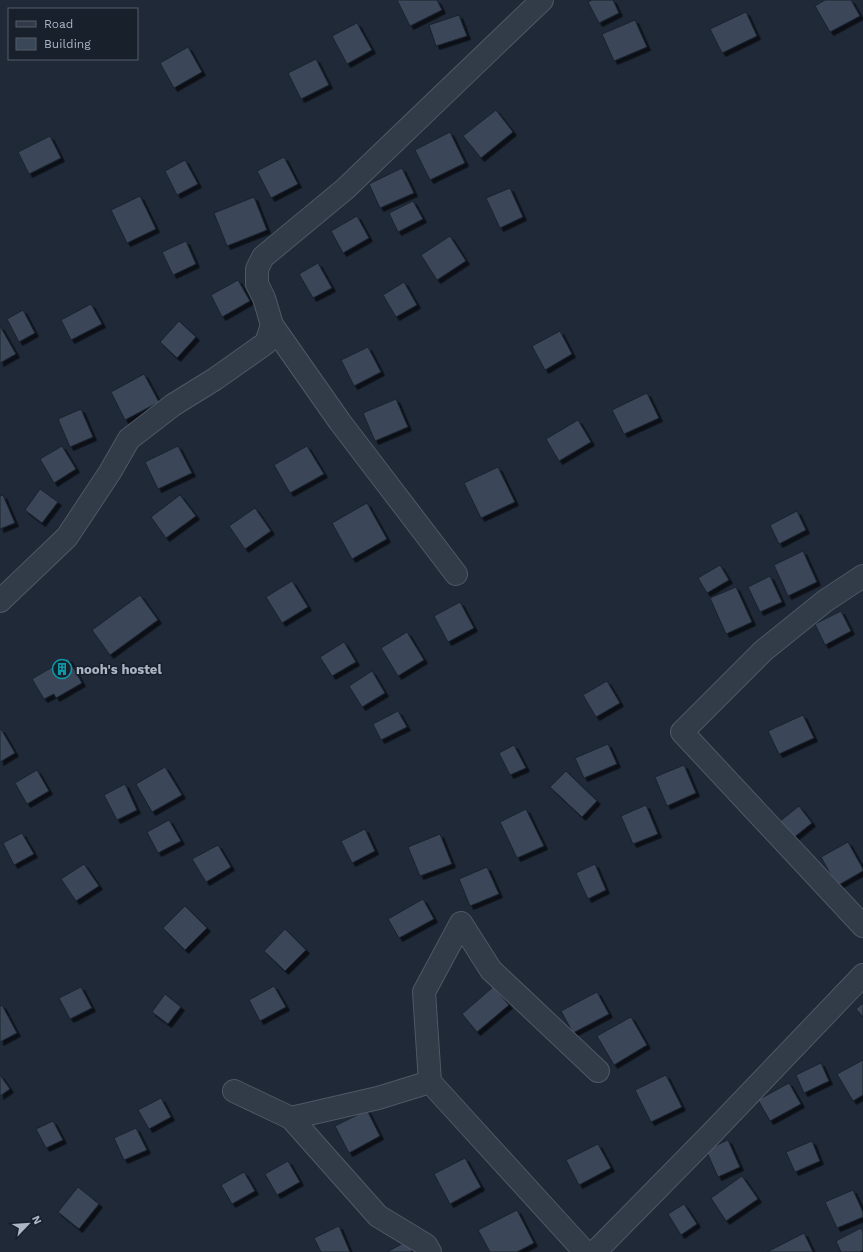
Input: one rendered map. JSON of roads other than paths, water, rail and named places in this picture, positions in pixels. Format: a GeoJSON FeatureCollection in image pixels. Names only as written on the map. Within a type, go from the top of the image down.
{"type":"FeatureCollection","features":[{"type":"Feature","properties":{"kind":"street"},"geometry":{"type":"LineString","coordinates":[[456,574],[340,422],[272,325],[264,298],[257,284],[257,269],[263,257],[345,189],[542,0]]}},
{"type":"Feature","properties":{"kind":"street"},"geometry":{"type":"LineString","coordinates":[[0,601],[67,537],[110,472],[129,439],[172,405],[215,379],[266,343],[272,325]]}},
{"type":"Feature","properties":{"kind":"street"},"geometry":{"type":"LineString","coordinates":[[863,576],[825,601],[763,651],[682,732],[863,926]]}},
{"type":"Feature","properties":{"kind":"street"},"geometry":{"type":"LineString","coordinates":[[585,1252],[430,1082],[424,992],[461,923],[491,970],[598,1071]]}},
{"type":"Feature","properties":{"kind":"street"},"geometry":{"type":"LineString","coordinates":[[595,1252],[863,975]]}},
{"type":"Feature","properties":{"kind":"street"},"geometry":{"type":"LineString","coordinates":[[291,1118],[378,1098],[430,1082]]}},
{"type":"Feature","properties":{"kind":"street"},"geometry":{"type":"LineString","coordinates":[[234,1091],[291,1118],[378,1216],[426,1246],[430,1252]]}},
{"type":"Feature","properties":{"kind":"place","name":"nooh's hostel"},"geometry":{"type":"Point","coordinates":[62,669]}}]}
